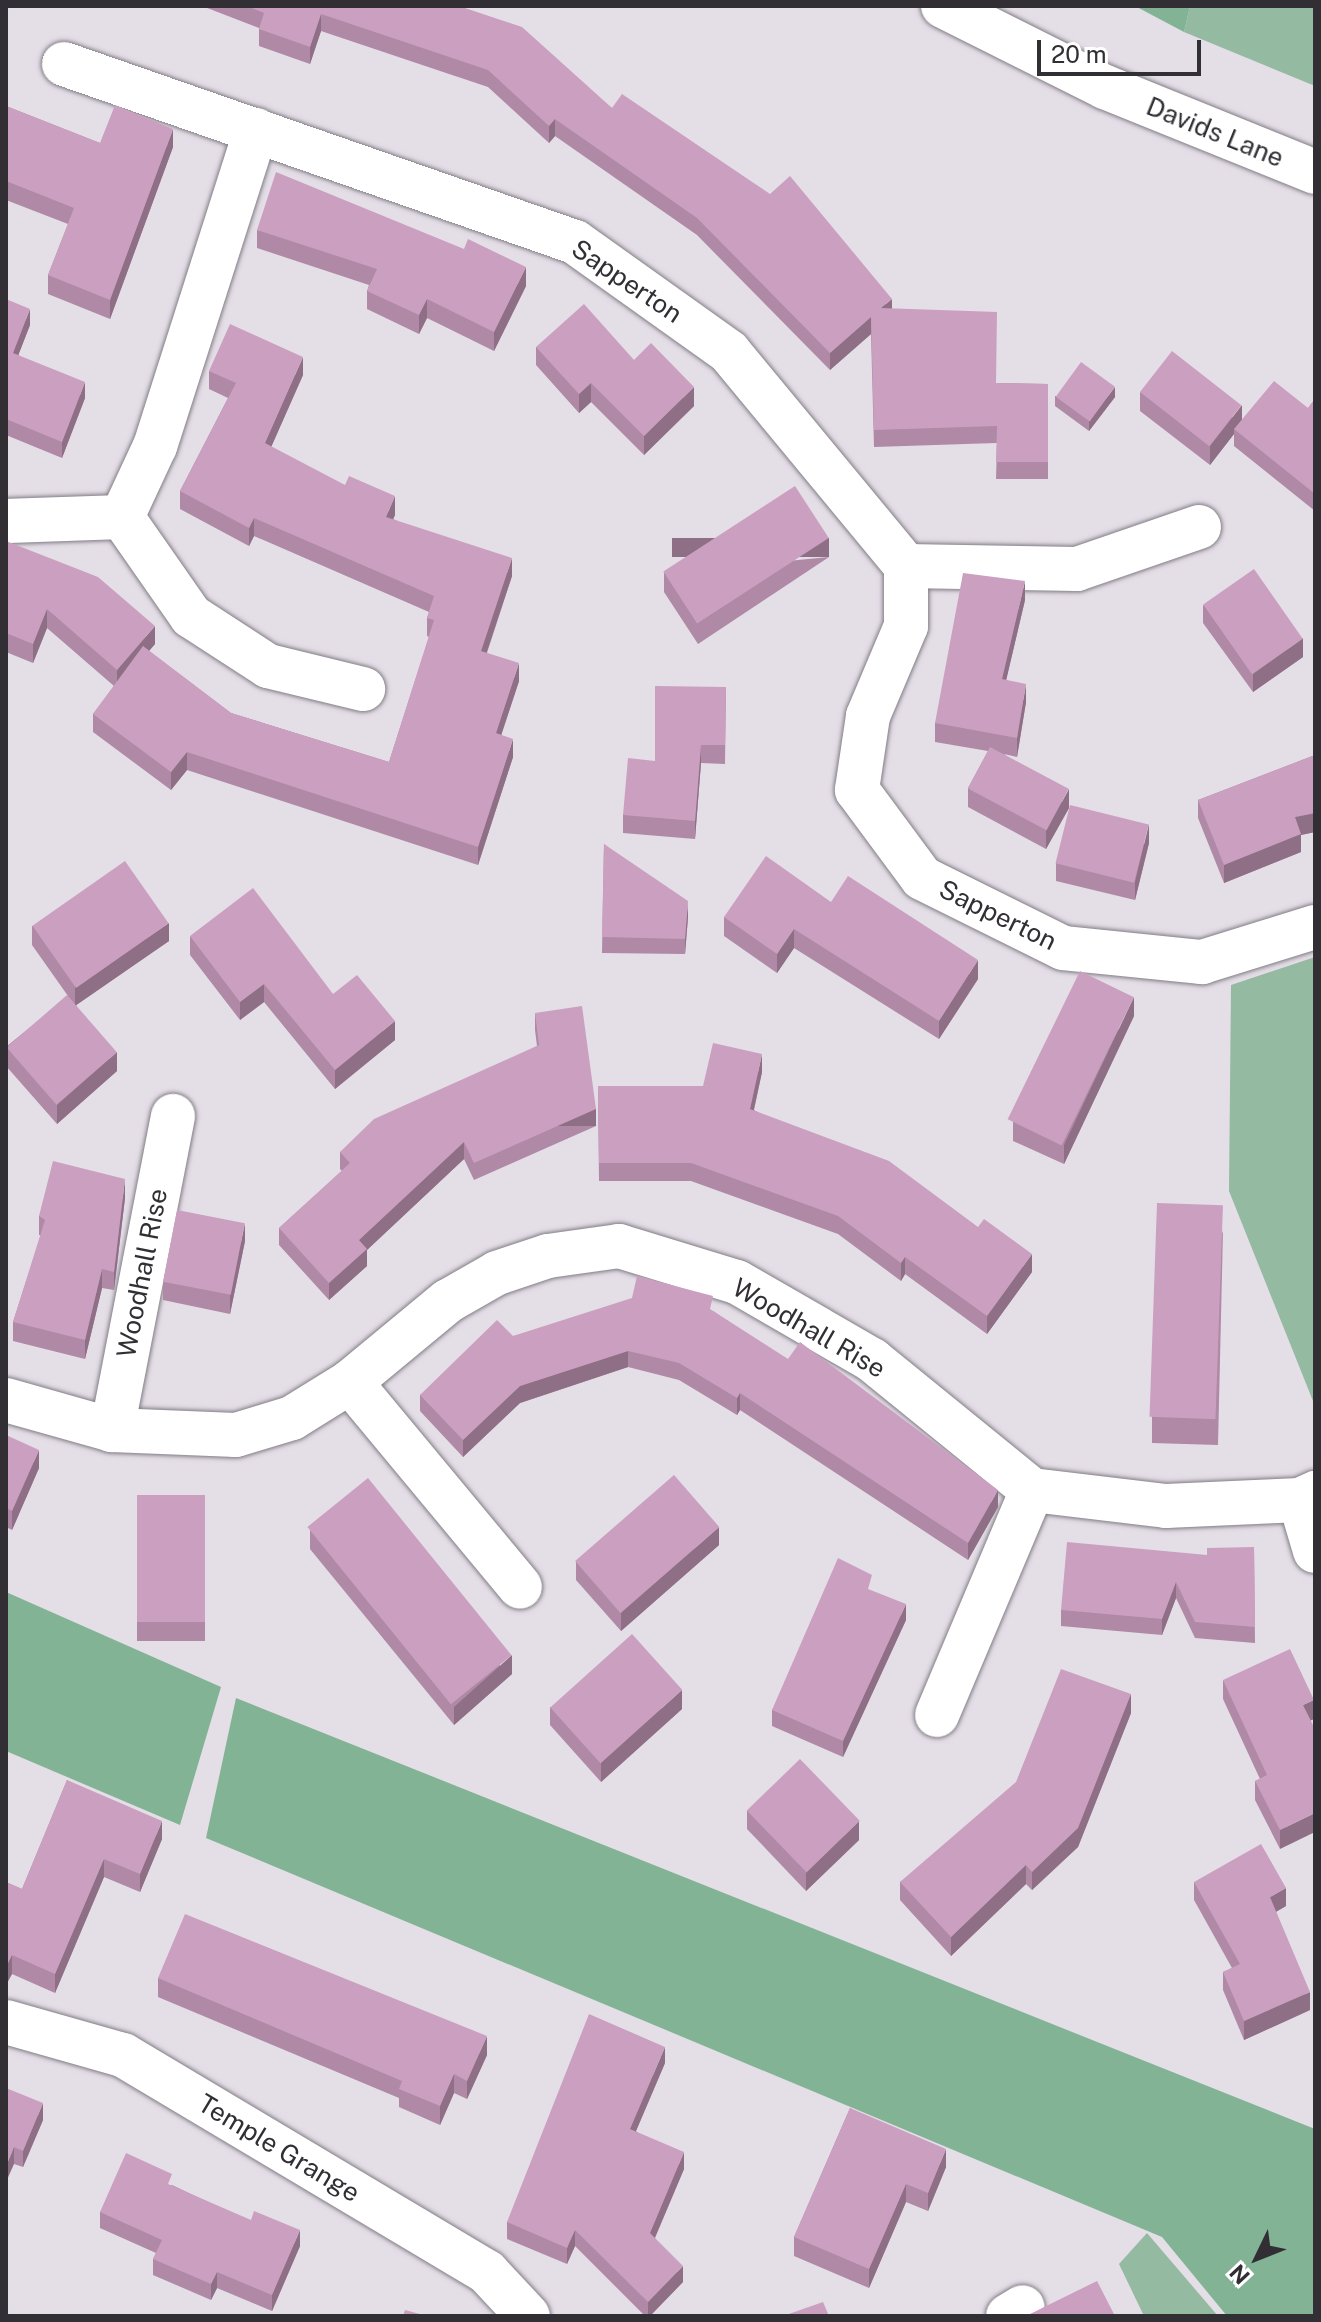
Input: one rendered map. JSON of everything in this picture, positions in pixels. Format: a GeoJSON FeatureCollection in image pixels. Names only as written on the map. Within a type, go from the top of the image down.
{"type":"FeatureCollection","features":[{"type":"Feature","properties":{"kind":"street","name":"Davids Lane"},"geometry":{"type":"LineString","coordinates":[[943,6],[1105,87],[1315,172]]}},
{"type":"Feature","properties":{"kind":"street","name":"Sapperton"},"geometry":{"type":"LineString","coordinates":[[64,64],[575,242],[729,352],[906,566],[906,626],[868,716],[857,790],[922,878],[1063,948],[1202,962],[1315,927]]}},
{"type":"Feature","properties":{"kind":"street"},"geometry":{"type":"LineString","coordinates":[[122,517],[155,446],[256,130]]}},
{"type":"Feature","properties":{"kind":"street"},"geometry":{"type":"LineString","coordinates":[[6,521],[122,517]]}},
{"type":"Feature","properties":{"kind":"street"},"geometry":{"type":"LineString","coordinates":[[122,517],[191,616],[268,666],[363,689]]}},
{"type":"Feature","properties":{"kind":"street"},"geometry":{"type":"LineString","coordinates":[[906,566],[1077,569],[1199,527]]}},
{"type":"Feature","properties":{"kind":"street","name":"Woodhall Rise"},"geometry":{"type":"LineString","coordinates":[[112,1430],[173,1116]]}},
{"type":"Feature","properties":{"kind":"street","name":"Woodhall Rise"},"geometry":{"type":"LineString","coordinates":[[6,1400],[112,1430],[236,1435],[292,1418],[350,1382],[448,1301],[497,1273],[548,1256],[619,1246],[737,1282],[872,1360],[1032,1490]]}},
{"type":"Feature","properties":{"kind":"street"},"geometry":{"type":"LineString","coordinates":[[350,1382],[520,1587]]}},
{"type":"Feature","properties":{"kind":"street"},"geometry":{"type":"LineString","coordinates":[[937,1715],[1032,1490],[1166,1506],[1308,1496],[1315,1551]]}},
{"type":"Feature","properties":{"kind":"street","name":"Temple Grange"},"geometry":{"type":"LineString","coordinates":[[6,2022],[123,2055],[487,2272],[528,2316]]}},
{"type":"Feature","properties":{"kind":"green space"},"geometry":{"type":"Polygon","coordinates":[[[1135,6],[1190,6],[1184,32],[1135,6]]]}},
{"type":"Feature","properties":{"kind":"green space"},"geometry":{"type":"Polygon","coordinates":[[[1190,6],[1315,6],[1315,86],[1184,32],[1190,6]]]}},
{"type":"Feature","properties":{"kind":"green space"},"geometry":{"type":"Polygon","coordinates":[[[1315,957],[1315,1406],[1229,1191],[1231,985],[1315,957]]]}},
{"type":"Feature","properties":{"kind":"green space"},"geometry":{"type":"Polygon","coordinates":[[[6,1592],[221,1687],[180,1825],[6,1751],[6,1592]]]}},
{"type":"Feature","properties":{"kind":"green space"},"geometry":{"type":"Polygon","coordinates":[[[236,1698],[1315,2129],[1315,2316],[1227,2316],[1162,2237],[206,1838],[236,1698]]]}},
{"type":"Feature","properties":{"kind":"green space"},"geometry":{"type":"Polygon","coordinates":[[[1147,2233],[1218,2316],[1144,2316],[1119,2264],[1147,2233]]]}},
{"type":"Feature","properties":{"kind":"building"},"geometry":{"type":"Polygon","coordinates":[[[247,6],[459,6],[522,27],[612,108],[622,94],[770,194],[790,176],[892,299],[881,308],[997,312],[996,383],[1048,384],[1048,462],[996,462],[997,426],[874,430],[871,317],[830,353],[697,218],[555,119],[549,126],[488,70],[321,14],[310,47],[259,29],[264,13],[247,6]]]}},
{"type":"Feature","properties":{"kind":"building"},"geometry":{"type":"Polygon","coordinates":[[[115,105],[173,129],[110,300],[48,275],[74,208],[6,181],[6,106],[100,143],[115,105]]]}},
{"type":"Feature","properties":{"kind":"building"},"geometry":{"type":"Polygon","coordinates":[[[276,172],[464,249],[468,239],[526,267],[494,332],[427,299],[419,315],[367,291],[377,269],[257,230],[276,172]]]}},
{"type":"Feature","properties":{"kind":"building"},"geometry":{"type":"Polygon","coordinates":[[[6,299],[30,309],[13,353],[85,382],[62,442],[6,419],[6,299]]]}},
{"type":"Feature","properties":{"kind":"building"},"geometry":{"type":"Polygon","coordinates":[[[584,304],[634,360],[651,343],[694,387],[644,436],[591,383],[579,394],[536,347],[584,304]]]}},
{"type":"Feature","properties":{"kind":"building"},"geometry":{"type":"Polygon","coordinates":[[[230,324],[303,357],[265,443],[345,485],[349,476],[395,496],[386,517],[512,558],[481,651],[519,663],[496,733],[513,739],[478,847],[187,752],[171,772],[93,714],[143,646],[231,713],[389,762],[434,620],[427,618],[434,596],[254,518],[249,528],[180,491],[236,383],[209,371],[230,324]]]}},
{"type":"Feature","properties":{"kind":"building"},"geometry":{"type":"Polygon","coordinates":[[[1172,351],[1241,405],[1209,446],[1140,392],[1172,351]]]}},
{"type":"Feature","properties":{"kind":"building"},"geometry":{"type":"Polygon","coordinates":[[[1081,362],[1115,387],[1090,421],[1056,397],[1081,362]]]}},
{"type":"Feature","properties":{"kind":"building"},"geometry":{"type":"Polygon","coordinates":[[[1274,381],[1308,408],[1315,399],[1315,494],[1234,429],[1274,381]]]}},
{"type":"Feature","properties":{"kind":"building"},"geometry":{"type":"Polygon","coordinates":[[[795,486],[829,538],[697,624],[663,572],[795,486]]]}},
{"type":"Feature","properties":{"kind":"building"},"geometry":{"type":"Polygon","coordinates":[[[6,541],[98,577],[155,626],[117,670],[47,609],[33,644],[6,633],[6,541]]]}},
{"type":"Feature","properties":{"kind":"building"},"geometry":{"type":"Polygon","coordinates":[[[1254,569],[1303,639],[1252,674],[1203,605],[1254,569]]]}},
{"type":"Feature","properties":{"kind":"building"},"geometry":{"type":"Polygon","coordinates":[[[963,573],[1025,581],[1002,679],[1026,684],[1017,738],[935,723],[963,573]]]}},
{"type":"Feature","properties":{"kind":"building"},"geometry":{"type":"Polygon","coordinates":[[[655,686],[726,687],[725,745],[701,745],[695,821],[623,815],[628,758],[655,761],[655,686]]]}},
{"type":"Feature","properties":{"kind":"building"},"geometry":{"type":"Polygon","coordinates":[[[990,747],[1069,789],[1047,830],[968,788],[990,747]]]}},
{"type":"Feature","properties":{"kind":"building"},"geometry":{"type":"Polygon","coordinates":[[[1315,755],[1315,813],[1295,817],[1301,834],[1224,865],[1198,800],[1315,755]]]}},
{"type":"Feature","properties":{"kind":"building"},"geometry":{"type":"Polygon","coordinates":[[[1070,805],[1149,825],[1134,883],[1055,863],[1070,805]]]}},
{"type":"Feature","properties":{"kind":"building"},"geometry":{"type":"Polygon","coordinates":[[[604,844],[688,901],[685,939],[602,937],[604,844]]]}},
{"type":"Feature","properties":{"kind":"building"},"geometry":{"type":"Polygon","coordinates":[[[766,856],[831,902],[848,876],[978,960],[939,1021],[794,929],[777,954],[724,917],[766,856]]]}},
{"type":"Feature","properties":{"kind":"building"},"geometry":{"type":"Polygon","coordinates":[[[125,861],[169,923],[76,988],[32,926],[125,861]]]}},
{"type":"Feature","properties":{"kind":"building"},"geometry":{"type":"Polygon","coordinates":[[[253,888],[333,994],[357,975],[395,1021],[335,1070],[264,984],[240,1002],[190,936],[253,888]]]}},
{"type":"Feature","properties":{"kind":"building"},"geometry":{"type":"Polygon","coordinates":[[[1080,971],[1134,997],[1062,1146],[1008,1119],[1080,971]]]}},
{"type":"Feature","properties":{"kind":"building"},"geometry":{"type":"Polygon","coordinates":[[[67,995],[117,1052],[56,1105],[7,1047],[67,995]]]}},
{"type":"Feature","properties":{"kind":"building"},"geometry":{"type":"Polygon","coordinates":[[[582,1006],[596,1109],[474,1163],[464,1142],[359,1240],[367,1249],[329,1283],[279,1228],[350,1163],[340,1152],[374,1119],[539,1045],[535,1013],[582,1006]]]}},
{"type":"Feature","properties":{"kind":"building"},"geometry":{"type":"Polygon","coordinates":[[[713,1043],[762,1054],[750,1109],[889,1161],[978,1227],[984,1219],[1032,1254],[987,1316],[905,1257],[901,1263],[838,1216],[691,1163],[599,1163],[598,1086],[703,1086],[713,1043]]]}},
{"type":"Feature","properties":{"kind":"building"},"geometry":{"type":"Polygon","coordinates":[[[53,1161],[125,1179],[114,1272],[102,1269],[85,1340],[13,1322],[45,1220],[39,1216],[53,1161]]]}},
{"type":"Feature","properties":{"kind":"building"},"geometry":{"type":"Polygon","coordinates":[[[1157,1203],[1223,1205],[1215,1419],[1150,1417],[1157,1203]]]}},
{"type":"Feature","properties":{"kind":"building"},"geometry":{"type":"Polygon","coordinates":[[[177,1210],[245,1223],[231,1295],[163,1282],[177,1210]]]}},
{"type":"Feature","properties":{"kind":"building"},"geometry":{"type":"Polygon","coordinates":[[[637,1276],[713,1296],[710,1309],[788,1359],[800,1342],[998,1490],[968,1543],[740,1393],[737,1398],[679,1363],[628,1351],[520,1386],[463,1440],[420,1395],[497,1320],[513,1336],[632,1298],[637,1276]]]}},
{"type":"Feature","properties":{"kind":"building"},"geometry":{"type":"Polygon","coordinates":[[[6,1435],[39,1450],[12,1511],[6,1508],[6,1435]]]}},
{"type":"Feature","properties":{"kind":"building"},"geometry":{"type":"Polygon","coordinates":[[[674,1475],[719,1527],[620,1613],[575,1561],[674,1475]]]}},
{"type":"Feature","properties":{"kind":"building"},"geometry":{"type":"Polygon","coordinates":[[[368,1478],[511,1655],[451,1704],[307,1527],[368,1478]]]}},
{"type":"Feature","properties":{"kind":"building"},"geometry":{"type":"Polygon","coordinates":[[[137,1495],[205,1495],[205,1622],[137,1622],[137,1495]]]}},
{"type":"Feature","properties":{"kind":"building"},"geometry":{"type":"Polygon","coordinates":[[[1067,1542],[1207,1555],[1207,1548],[1254,1547],[1255,1627],[1195,1622],[1176,1582],[1162,1619],[1061,1610],[1067,1542]]]}},
{"type":"Feature","properties":{"kind":"building"},"geometry":{"type":"Polygon","coordinates":[[[838,1558],[872,1575],[868,1589],[906,1604],[843,1741],[772,1710],[838,1558]]]}},
{"type":"Feature","properties":{"kind":"building"},"geometry":{"type":"Polygon","coordinates":[[[632,1634],[682,1690],[600,1763],[550,1708],[632,1634]]]}},
{"type":"Feature","properties":{"kind":"building"},"geometry":{"type":"Polygon","coordinates":[[[1290,1649],[1314,1700],[1303,1705],[1315,1729],[1315,1813],[1280,1830],[1255,1781],[1267,1775],[1223,1680],[1290,1649]]]}},
{"type":"Feature","properties":{"kind":"building"},"geometry":{"type":"Polygon","coordinates":[[[1061,1669],[1131,1694],[1078,1828],[1032,1872],[1026,1865],[951,1937],[900,1882],[1016,1782],[1061,1669]]]}},
{"type":"Feature","properties":{"kind":"building"},"geometry":{"type":"Polygon","coordinates":[[[800,1759],[860,1821],[807,1872],[747,1810],[800,1759]]]}},
{"type":"Feature","properties":{"kind":"building"},"geometry":{"type":"Polygon","coordinates":[[[67,1780],[162,1821],[140,1874],[104,1859],[55,1974],[12,1955],[7,1965],[6,1882],[22,1889],[67,1780]]]}},
{"type":"Feature","properties":{"kind":"building"},"geometry":{"type":"Polygon","coordinates":[[[1261,1844],[1286,1888],[1270,1897],[1310,1992],[1244,2021],[1223,1972],[1240,1964],[1194,1882],[1261,1844]]]}},
{"type":"Feature","properties":{"kind":"building"},"geometry":{"type":"Polygon","coordinates":[[[185,1914],[487,2036],[467,2081],[454,2074],[440,2106],[399,2089],[402,2081],[158,1978],[185,1914]]]}},
{"type":"Feature","properties":{"kind":"building"},"geometry":{"type":"Polygon","coordinates":[[[589,2014],[665,2047],[630,2129],[684,2152],[650,2233],[683,2266],[648,2302],[575,2230],[567,2248],[507,2222],[589,2014]]]}},
{"type":"Feature","properties":{"kind":"building"},"geometry":{"type":"Polygon","coordinates":[[[6,2088],[43,2103],[23,2151],[14,2147],[6,2166],[6,2088]]]}},
{"type":"Feature","properties":{"kind":"building"},"geometry":{"type":"Polygon","coordinates":[[[850,2108],[946,2149],[928,2193],[906,2184],[869,2269],[794,2237],[850,2108]]]}},
{"type":"Feature","properties":{"kind":"building"},"geometry":{"type":"Polygon","coordinates":[[[126,2153],[172,2174],[168,2184],[251,2220],[254,2211],[300,2230],[272,2295],[217,2272],[211,2284],[153,2259],[162,2240],[100,2212],[126,2153]]]}},
{"type":"Feature","properties":{"kind":"building"},"geometry":{"type":"Polygon","coordinates":[[[1097,2281],[1115,2316],[1028,2315],[1097,2281]]]}},
{"type":"Feature","properties":{"kind":"building"},"geometry":{"type":"Polygon","coordinates":[[[823,2302],[829,2316],[783,2316],[823,2302]]]}},
{"type":"Feature","properties":{"kind":"building"},"geometry":{"type":"Polygon","coordinates":[[[405,2310],[427,2316],[403,2316],[405,2310]]]}}]}
